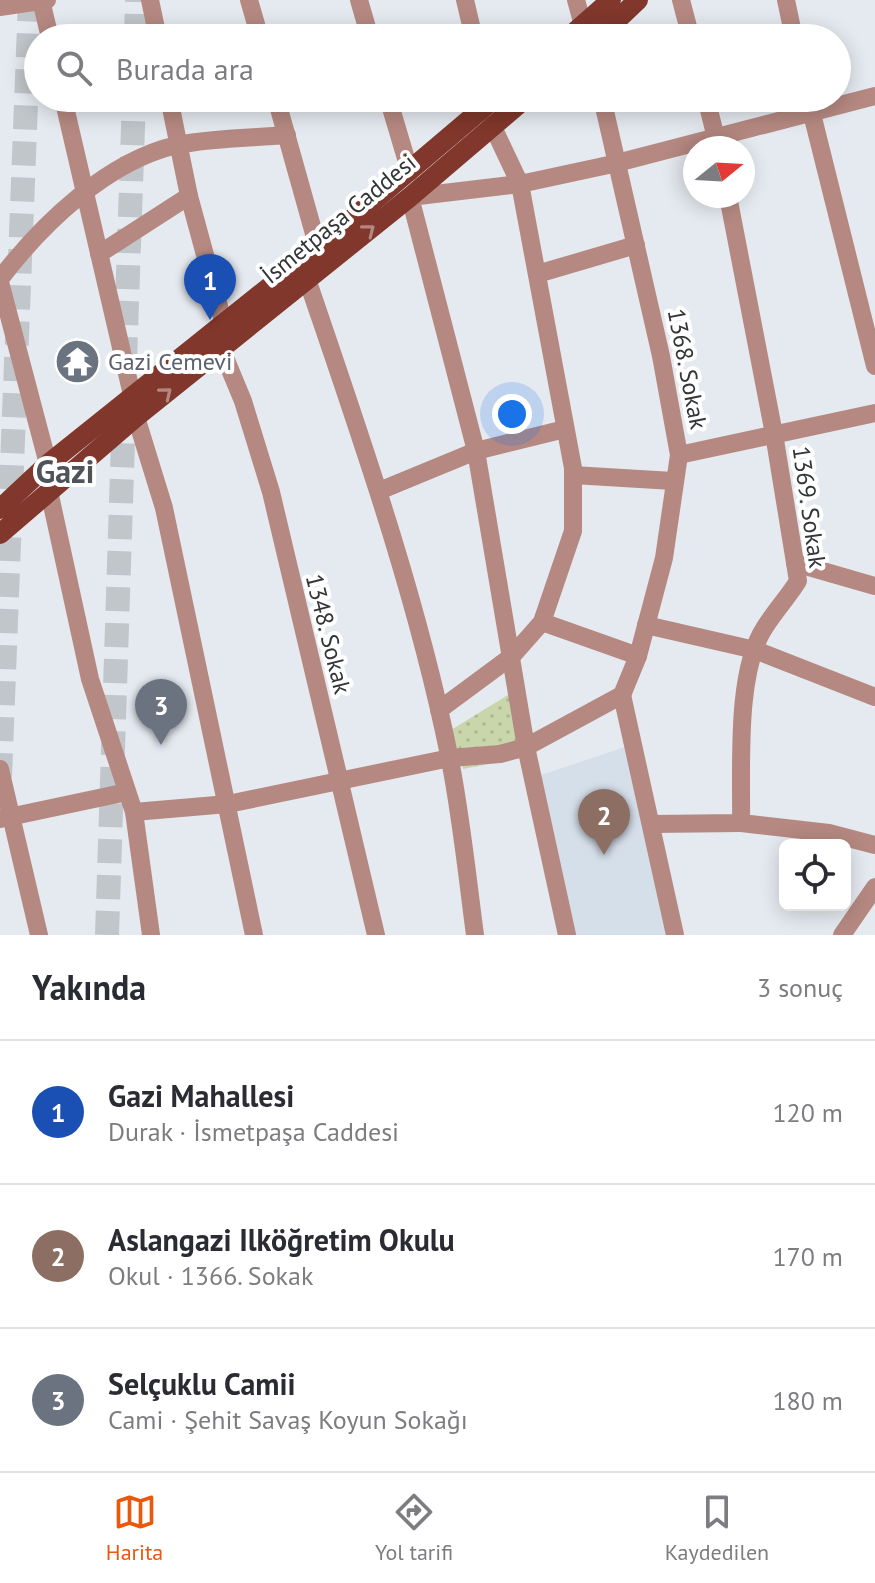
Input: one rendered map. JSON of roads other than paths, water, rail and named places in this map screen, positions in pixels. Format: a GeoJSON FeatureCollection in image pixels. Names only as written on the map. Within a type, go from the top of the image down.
{"type":"FeatureCollection","features":[{"type":"Feature","properties":{"kind":"main road"},"geometry":{"type":"LineString","coordinates":[[591,24],[611,0]]}},
{"type":"Feature","properties":{"kind":"main road"},"geometry":{"type":"LineString","coordinates":[[599,24],[638,0]]}},
{"type":"Feature","properties":{"kind":"main road","name":"İsmetpaşa Caddesi"},"geometry":{"type":"LineString","coordinates":[[0,509],[48,464],[318,248],[477,112]]}},
{"type":"Feature","properties":{"kind":"main road","name":"İsmetpaşa Caddesi"},"geometry":{"type":"LineString","coordinates":[[0,534],[136,417],[410,197],[508,112]]}},
{"type":"Feature","properties":{"kind":"main road"},"geometry":{"type":"LineString","coordinates":[[132,395],[136,417]]}},
{"type":"Feature","properties":{"kind":"street"},"geometry":{"type":"LineString","coordinates":[[0,7],[43,0],[47,24]]}},
{"type":"Feature","properties":{"kind":"street"},"geometry":{"type":"LineString","coordinates":[[150,0],[155,24]]}},
{"type":"Feature","properties":{"kind":"street"},"geometry":{"type":"LineString","coordinates":[[249,0],[256,24]]}},
{"type":"Feature","properties":{"kind":"street"},"geometry":{"type":"LineString","coordinates":[[359,0],[366,24]]}},
{"type":"Feature","properties":{"kind":"street"},"geometry":{"type":"LineString","coordinates":[[465,0],[471,24]]}},
{"type":"Feature","properties":{"kind":"street"},"geometry":{"type":"LineString","coordinates":[[576,0],[581,24]]}},
{"type":"Feature","properties":{"kind":"street"},"geometry":{"type":"LineString","coordinates":[[681,0],[687,24]]}},
{"type":"Feature","properties":{"kind":"street"},"geometry":{"type":"LineString","coordinates":[[786,0],[791,24]]}},
{"type":"Feature","properties":{"kind":"street"},"geometry":{"type":"LineString","coordinates":[[851,99],[875,96]]}},
{"type":"Feature","properties":{"kind":"street"},"geometry":{"type":"LineString","coordinates":[[66,112],[132,395]]}},
{"type":"Feature","properties":{"kind":"street"},"geometry":{"type":"LineString","coordinates":[[172,112],[189,196],[223,321]]}},
{"type":"Feature","properties":{"kind":"street"},"geometry":{"type":"LineString","coordinates":[[280,112],[318,248]]}},
{"type":"Feature","properties":{"kind":"street"},"geometry":{"type":"LineString","coordinates":[[392,112],[410,172]]}},
{"type":"Feature","properties":{"kind":"street","name":"1368. Sokak"},"geometry":{"type":"LineString","coordinates":[[605,112],[679,455],[664,558],[638,656],[622,695]]}},
{"type":"Feature","properties":{"kind":"street"},"geometry":{"type":"LineString","coordinates":[[710,112],[716,136]]}},
{"type":"Feature","properties":{"kind":"street"},"geometry":{"type":"LineString","coordinates":[[733,136],[793,112]]}},
{"type":"Feature","properties":{"kind":"street"},"geometry":{"type":"LineString","coordinates":[[812,112],[875,366]]}},
{"type":"Feature","properties":{"kind":"street"},"geometry":{"type":"LineString","coordinates":[[439,710],[512,656],[542,622],[573,531],[573,475],[520,184],[492,125]]}},
{"type":"Feature","properties":{"kind":"street"},"geometry":{"type":"LineString","coordinates":[[48,464],[8,343],[0,281],[17,256],[84,193],[120,170],[179,145],[287,135]]}},
{"type":"Feature","properties":{"kind":"street"},"geometry":{"type":"LineString","coordinates":[[567,935],[526,747],[476,451],[410,197],[520,184],[683,149]]}},
{"type":"Feature","properties":{"kind":"street"},"geometry":{"type":"LineString","coordinates":[[99,254],[189,196]]}},
{"type":"Feature","properties":{"kind":"street","name":"1369. Sokak"},"geometry":{"type":"LineString","coordinates":[[730,208],[774,434],[798,581],[764,627],[755,650],[742,723],[741,823]]}},
{"type":"Feature","properties":{"kind":"street"},"geometry":{"type":"LineString","coordinates":[[537,274],[636,245]]}},
{"type":"Feature","properties":{"kind":"street"},"geometry":{"type":"LineString","coordinates":[[307,279],[379,491],[439,710],[450,758],[475,935]]}},
{"type":"Feature","properties":{"kind":"street","name":"1348. Sokak"},"geometry":{"type":"LineString","coordinates":[[221,348],[243,401],[271,492],[308,659],[341,782],[376,935]]}},
{"type":"Feature","properties":{"kind":"street"},"geometry":{"type":"LineString","coordinates":[[679,455],[875,413]]}},
{"type":"Feature","properties":{"kind":"street"},"geometry":{"type":"LineString","coordinates":[[136,417],[164,508],[254,935]]}},
{"type":"Feature","properties":{"kind":"street"},"geometry":{"type":"LineString","coordinates":[[379,491],[476,451],[565,429]]}},
{"type":"Feature","properties":{"kind":"street"},"geometry":{"type":"LineString","coordinates":[[573,475],[673,481]]}},
{"type":"Feature","properties":{"kind":"street"},"geometry":{"type":"LineString","coordinates":[[49,491],[90,679],[134,812],[151,935]]}},
{"type":"Feature","properties":{"kind":"street"},"geometry":{"type":"LineString","coordinates":[[795,563],[875,586]]}},
{"type":"Feature","properties":{"kind":"street"},"geometry":{"type":"LineString","coordinates":[[542,622],[638,656]]}},
{"type":"Feature","properties":{"kind":"street"},"geometry":{"type":"LineString","coordinates":[[646,625],[755,650],[875,697]]}},
{"type":"Feature","properties":{"kind":"street"},"geometry":{"type":"LineString","coordinates":[[134,812],[228,804],[450,758],[500,754],[526,747],[622,695],[675,935]]}},
{"type":"Feature","properties":{"kind":"street"},"geometry":{"type":"LineString","coordinates":[[0,769],[5,818],[39,935]]}},
{"type":"Feature","properties":{"kind":"street"},"geometry":{"type":"LineString","coordinates":[[5,818],[127,792]]}},
{"type":"Feature","properties":{"kind":"street"},"geometry":{"type":"LineString","coordinates":[[651,824],[741,823],[829,833],[875,845]]}},
{"type":"Feature","properties":{"kind":"street"},"geometry":{"type":"LineString","coordinates":[[842,935],[875,887]]}},
{"type":"Feature","properties":{"kind":"tunnel"},"geometry":{"type":"LineString","coordinates":[[29,24],[30,0]]}},
{"type":"Feature","properties":{"kind":"tunnel"},"geometry":{"type":"LineString","coordinates":[[136,24],[137,0]]}},
{"type":"Feature","properties":{"kind":"tunnel"},"geometry":{"type":"LineString","coordinates":[[0,777],[26,112]]}},
{"type":"Feature","properties":{"kind":"tunnel"},"geometry":{"type":"LineString","coordinates":[[125,361],[134,112]]}},
{"type":"Feature","properties":{"kind":"tunnel"},"geometry":{"type":"LineString","coordinates":[[107,935],[124,410]]}},
{"type":"Feature","properties":{"kind":"place","name":"Gazi Mahallesi"},"geometry":{"type":"Point","coordinates":[210,320]}},
{"type":"Feature","properties":{"kind":"place","name":"Gazi Cemevi"},"geometry":{"type":"Point","coordinates":[77,362]}},
{"type":"Feature","properties":{"kind":"place","name":"Selçuklu Camii"},"geometry":{"type":"Point","coordinates":[161,745]}},
{"type":"Feature","properties":{"kind":"place","name":"Aslangazi Ilköğretim Okulu"},"geometry":{"type":"Point","coordinates":[604,855]}},
{"type":"Feature","properties":{"kind":"district","name":"Gazi"},"geometry":{"type":"Point","coordinates":[65,472]}}]}
